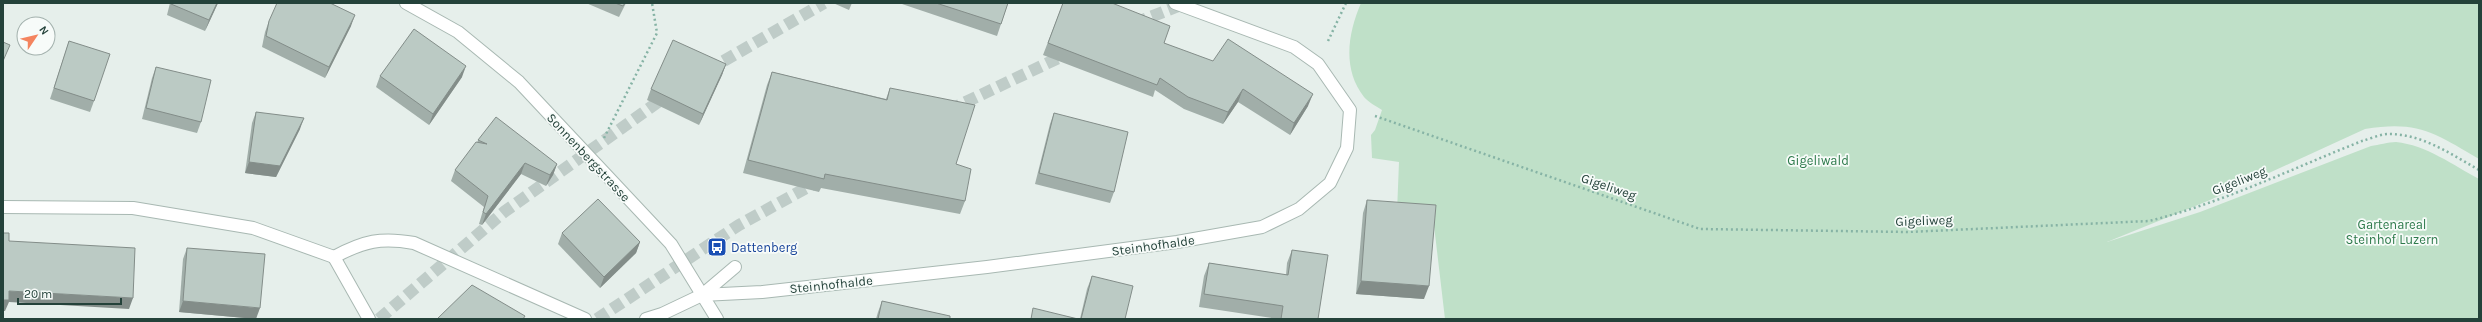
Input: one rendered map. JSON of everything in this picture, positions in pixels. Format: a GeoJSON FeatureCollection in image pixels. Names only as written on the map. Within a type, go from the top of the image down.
{"type":"FeatureCollection","features":[{"type":"Feature","properties":{"kind":"street","name":"Sonnenbergstrasse"},"geometry":{"type":"LineString","coordinates":[[406,3],[458,32],[519,82],[666,239],[702,294]]}},
{"type":"Feature","properties":{"kind":"street","name":"Steinhofhalde"},"geometry":{"type":"LineString","coordinates":[[702,294],[777,290],[987,267],[1177,242],[1262,227],[1299,209],[1330,183],[1347,148],[1350,110],[1318,64],[1294,47],[1175,3]]}},
{"type":"Feature","properties":{"kind":"street"},"geometry":{"type":"LineString","coordinates":[[3,207],[133,208],[254,228],[334,257],[369,319]]}},
{"type":"Feature","properties":{"kind":"street"},"geometry":{"type":"LineString","coordinates":[[334,257],[355,247],[387,239],[414,243],[585,319]]}},
{"type":"Feature","properties":{"kind":"street"},"geometry":{"type":"LineString","coordinates":[[646,319],[702,294],[735,267]]}},
{"type":"Feature","properties":{"kind":"street"},"geometry":{"type":"LineString","coordinates":[[702,294],[717,319]]}},
{"type":"Feature","properties":{"kind":"path"},"geometry":{"type":"LineString","coordinates":[[602,142],[657,33],[652,3]]}},
{"type":"Feature","properties":{"kind":"path"},"geometry":{"type":"LineString","coordinates":[[1325,47],[1346,3]]}},
{"type":"Feature","properties":{"kind":"path","name":"Gigeliweg"},"geometry":{"type":"LineString","coordinates":[[1370,116],[1700,229],[1908,232],[2149,221],[2202,206],[2362,141],[2387,134],[2406,136],[2437,146],[2479,170]]}},
{"type":"Feature","properties":{"kind":"green space","name":"Gigeliwald"},"geometry":{"type":"Polygon","coordinates":[[[1361,3],[2479,3],[2479,159],[2450,142],[2425,131],[2399,126],[2365,129],[2210,200],[2107,242],[2200,212],[2371,146],[2393,142],[2407,144],[2429,151],[2479,179],[2479,319],[1445,319],[1433,217],[1397,212],[1399,162],[1372,158],[1371,135],[1375,130],[1382,110],[1364,97],[1357,86],[1352,75],[1349,51],[1353,26],[1361,3]]]}},
{"type":"Feature","properties":{"kind":"building"},"geometry":{"type":"Polygon","coordinates":[[[217,3],[209,20],[171,4],[217,3]]]}},
{"type":"Feature","properties":{"kind":"building"},"geometry":{"type":"Polygon","coordinates":[[[277,3],[330,3],[355,15],[329,67],[266,36],[269,21],[277,3]]]}},
{"type":"Feature","properties":{"kind":"building"},"geometry":{"type":"Polygon","coordinates":[[[615,3],[625,3],[623,6],[615,3]]]}},
{"type":"Feature","properties":{"kind":"building"},"geometry":{"type":"Polygon","coordinates":[[[936,3],[1008,3],[1001,24],[936,3]]]}},
{"type":"Feature","properties":{"kind":"building"},"geometry":{"type":"Polygon","coordinates":[[[1063,3],[1112,3],[1170,26],[1164,43],[1213,61],[1228,39],[1313,94],[1294,123],[1243,89],[1228,112],[1188,97],[1160,78],[1157,85],[1048,43],[1063,3]]]}},
{"type":"Feature","properties":{"kind":"building"},"geometry":{"type":"Polygon","coordinates":[[[414,29],[466,66],[433,114],[380,76],[414,29]]]}},
{"type":"Feature","properties":{"kind":"building"},"geometry":{"type":"Polygon","coordinates":[[[673,40],[726,64],[703,114],[651,89],[673,40]]]}},
{"type":"Feature","properties":{"kind":"building"},"geometry":{"type":"Polygon","coordinates":[[[69,41],[110,54],[94,101],[54,88],[69,41]]]}},
{"type":"Feature","properties":{"kind":"building"},"geometry":{"type":"Polygon","coordinates":[[[3,42],[10,45],[3,61],[3,42]]]}},
{"type":"Feature","properties":{"kind":"building"},"geometry":{"type":"Polygon","coordinates":[[[156,67],[211,80],[201,122],[146,108],[156,67]]]}},
{"type":"Feature","properties":{"kind":"building"},"geometry":{"type":"Polygon","coordinates":[[[772,72],[887,100],[890,88],[975,105],[956,164],[971,169],[965,201],[825,174],[824,179],[748,160],[772,72]]]}},
{"type":"Feature","properties":{"kind":"building"},"geometry":{"type":"Polygon","coordinates":[[[256,112],[304,118],[280,166],[249,162],[256,112]]]}},
{"type":"Feature","properties":{"kind":"building"},"geometry":{"type":"Polygon","coordinates":[[[1054,113],[1128,132],[1114,192],[1039,173],[1054,113]]]}},
{"type":"Feature","properties":{"kind":"building"},"geometry":{"type":"Polygon","coordinates":[[[496,117],[557,164],[550,175],[525,163],[486,214],[483,212],[488,196],[455,170],[476,142],[487,144],[478,140],[496,117]]]}},
{"type":"Feature","properties":{"kind":"building"},"geometry":{"type":"Polygon","coordinates":[[[598,199],[640,242],[604,277],[562,233],[598,199]]]}},
{"type":"Feature","properties":{"kind":"building"},"geometry":{"type":"Polygon","coordinates":[[[1367,200],[1436,205],[1429,286],[1361,281],[1367,200]]]}},
{"type":"Feature","properties":{"kind":"building"},"geometry":{"type":"Polygon","coordinates":[[[3,233],[9,233],[9,241],[135,248],[133,298],[9,291],[9,300],[3,300],[3,233]]]}},
{"type":"Feature","properties":{"kind":"building"},"geometry":{"type":"Polygon","coordinates":[[[187,248],[265,254],[260,308],[183,301],[187,248]]]}},
{"type":"Feature","properties":{"kind":"building"},"geometry":{"type":"Polygon","coordinates":[[[1292,250],[1328,255],[1318,319],[1281,319],[1283,306],[1204,294],[1209,263],[1288,275],[1292,250]]]}},
{"type":"Feature","properties":{"kind":"building"},"geometry":{"type":"Polygon","coordinates":[[[1092,276],[1133,286],[1125,319],[1081,319],[1092,276]]]}},
{"type":"Feature","properties":{"kind":"building"},"geometry":{"type":"Polygon","coordinates":[[[472,285],[525,316],[523,319],[437,319],[472,285]]]}},
{"type":"Feature","properties":{"kind":"building"},"geometry":{"type":"Polygon","coordinates":[[[882,301],[950,316],[950,319],[878,319],[882,301]]]}},
{"type":"Feature","properties":{"kind":"building"},"geometry":{"type":"Polygon","coordinates":[[[1033,308],[1078,319],[1031,319],[1033,308]]]}},
{"type":"Feature","properties":{"kind":"tunnel"},"geometry":{"type":"LineString","coordinates":[[708,70],[824,3]]}},
{"type":"Feature","properties":{"kind":"tunnel"},"geometry":{"type":"LineString","coordinates":[[1135,23],[1186,3]]}},
{"type":"Feature","properties":{"kind":"tunnel"},"geometry":{"type":"LineString","coordinates":[[949,110],[1069,53]]}},
{"type":"Feature","properties":{"kind":"tunnel"},"geometry":{"type":"LineString","coordinates":[[379,319],[504,212],[668,95]]}},
{"type":"Feature","properties":{"kind":"tunnel"},"geometry":{"type":"LineString","coordinates":[[597,319],[739,225],[819,181]]}},
{"type":"Feature","properties":{"kind":"place","name":"Dattenberg"},"geometry":{"type":"Point","coordinates":[717,247]}},
{"type":"Feature","properties":{"kind":"park label","name":"Gartenareal Steinhof Luzern"},"geometry":{"type":"Point","coordinates":[2392,232]}}]}
